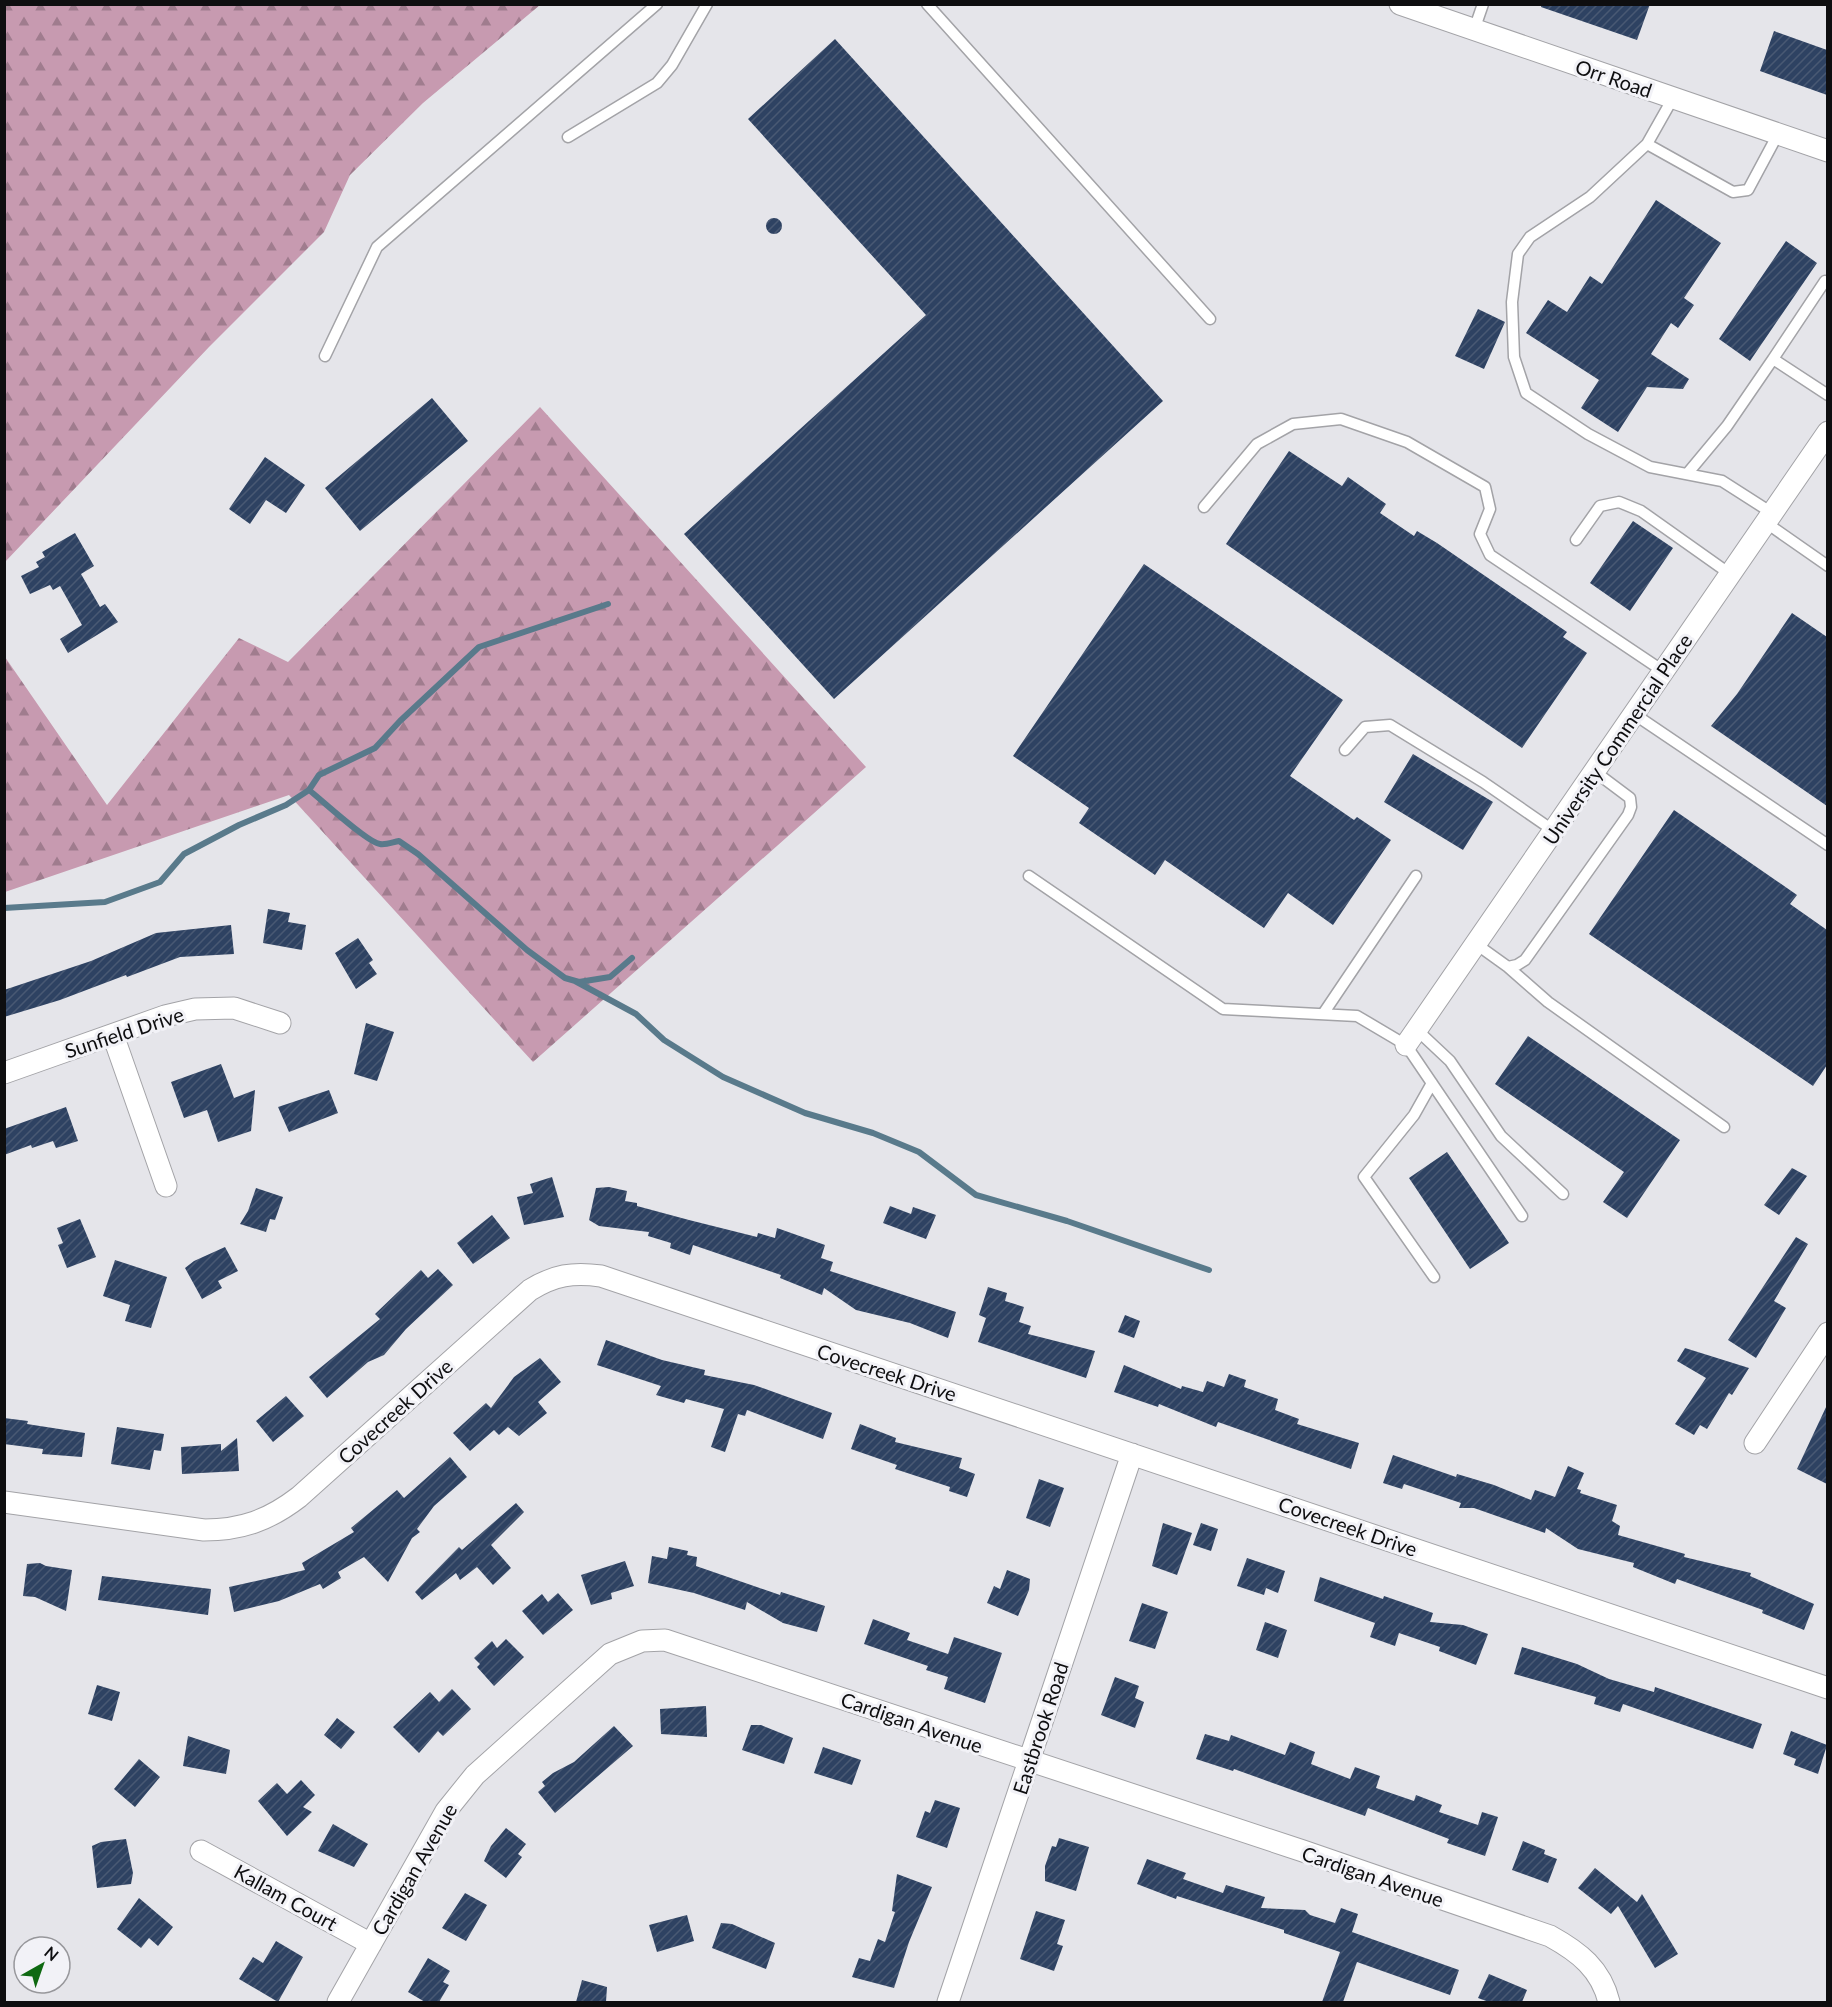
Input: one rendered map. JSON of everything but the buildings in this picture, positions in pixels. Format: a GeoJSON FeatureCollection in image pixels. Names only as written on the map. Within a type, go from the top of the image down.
{"type":"FeatureCollection","features":[{"type":"Feature","properties":{"kind":"street","name":"Orr Road"},"geometry":{"type":"LineString","coordinates":[[1400,4],[1827,151]]}},
{"type":"Feature","properties":{"kind":"street","name":"University Commercial Place"},"geometry":{"type":"LineString","coordinates":[[1412,1038],[1827,432]]}},
{"type":"Feature","properties":{"kind":"street","name":"Sunfield Drive"},"geometry":{"type":"LineString","coordinates":[[4,1073],[165,1016],[210,1007],[234,1008],[280,1023]]}},
{"type":"Feature","properties":{"kind":"street"},"geometry":{"type":"LineString","coordinates":[[113,1035],[166,1186]]}},
{"type":"Feature","properties":{"kind":"street","name":"Covecreek Drive"},"geometry":{"type":"LineString","coordinates":[[4,1502],[204,1530],[227,1530],[253,1524],[278,1513],[299,1497],[530,1290],[559,1275],[580,1273],[601,1276],[1827,1688]]}},
{"type":"Feature","properties":{"kind":"street"},"geometry":{"type":"LineString","coordinates":[[1755,1443],[1827,1333]]}},
{"type":"Feature","properties":{"kind":"street","name":"Eastbrook Road"},"geometry":{"type":"LineString","coordinates":[[948,2002],[1132,1454]]}},
{"type":"Feature","properties":{"kind":"street","name":"Cardigan Avenue"},"geometry":{"type":"LineString","coordinates":[[338,2002],[454,1798],[475,1774],[610,1654],[631,1644],[653,1640],[676,1642],[1550,1936],[1588,1962],[1602,1980],[1609,2002]]}},
{"type":"Feature","properties":{"kind":"street","name":"Kallam Court"},"geometry":{"type":"LineString","coordinates":[[201,1851],[371,1944]]}},
{"type":"Feature","properties":{"kind":"lane"},"geometry":{"type":"LineString","coordinates":[[325,356],[377,247],[657,4]]}},
{"type":"Feature","properties":{"kind":"lane"},"geometry":{"type":"LineString","coordinates":[[568,137],[657,83],[672,65],[707,4]]}},
{"type":"Feature","properties":{"kind":"lane"},"geometry":{"type":"LineString","coordinates":[[927,4],[1210,319]]}},
{"type":"Feature","properties":{"kind":"lane"},"geometry":{"type":"LineString","coordinates":[[1474,30],[1483,4]]}},
{"type":"Feature","properties":{"kind":"lane"},"geometry":{"type":"LineString","coordinates":[[1673,98],[1647,144],[1590,197],[1530,237],[1518,255],[1512,302],[1514,357],[1526,393],[1588,434],[1650,467],[1722,481],[1827,566]]}},
{"type":"Feature","properties":{"kind":"lane"},"geometry":{"type":"LineString","coordinates":[[1647,144],[1733,192],[1748,190],[1778,134]]}},
{"type":"Feature","properties":{"kind":"lane"},"geometry":{"type":"LineString","coordinates":[[1687,474],[1727,426],[1825,281]]}},
{"type":"Feature","properties":{"kind":"lane"},"geometry":{"type":"LineString","coordinates":[[1773,359],[1827,395]]}},
{"type":"Feature","properties":{"kind":"lane"},"geometry":{"type":"LineString","coordinates":[[1204,507],[1257,444],[1293,424],[1341,419],[1407,442],[1485,487],[1490,509],[1480,534],[1490,555],[1663,671]]}},
{"type":"Feature","properties":{"kind":"lane"},"geometry":{"type":"LineString","coordinates":[[1576,540],[1600,506],[1619,502],[1641,511],[1730,574]]}},
{"type":"Feature","properties":{"kind":"lane"},"geometry":{"type":"LineString","coordinates":[[1634,714],[1827,845]]}},
{"type":"Feature","properties":{"kind":"lane"},"geometry":{"type":"LineString","coordinates":[[1345,750],[1365,727],[1390,725],[1484,782],[1554,831]]}},
{"type":"Feature","properties":{"kind":"lane"},"geometry":{"type":"LineString","coordinates":[[1508,967],[1525,960],[1631,807],[1630,798],[1594,771]]}},
{"type":"Feature","properties":{"kind":"lane"},"geometry":{"type":"LineString","coordinates":[[1029,876],[1223,1009],[1357,1016],[1412,1038],[1450,1061],[1501,1136],[1563,1194]]}},
{"type":"Feature","properties":{"kind":"lane"},"geometry":{"type":"LineString","coordinates":[[1323,1014],[1416,876]]}},
{"type":"Feature","properties":{"kind":"lane"},"geometry":{"type":"LineString","coordinates":[[1476,944],[1508,967],[1548,1002],[1724,1127]]}},
{"type":"Feature","properties":{"kind":"lane"},"geometry":{"type":"LineString","coordinates":[[1412,1038],[1432,1083],[1522,1216]]}},
{"type":"Feature","properties":{"kind":"lane"},"geometry":{"type":"LineString","coordinates":[[1432,1083],[1414,1116],[1364,1177],[1434,1277]]}},
{"type":"Feature","properties":{"kind":"green space"},"geometry":{"type":"Polygon","coordinates":[[[5,4],[540,5],[423,103],[350,175],[324,232],[209,347],[5,562],[5,4]]]}},
{"type":"Feature","properties":{"kind":"green space"},"geometry":{"type":"Polygon","coordinates":[[[540,407],[866,767],[533,1062],[289,795],[5,892],[5,657],[107,805],[239,638],[288,662],[540,407]]]}},
{"type":"Feature","properties":{"kind":"waterway"},"geometry":{"type":"LineString","coordinates":[[4,908],[105,902],[160,882],[184,854],[239,825],[286,805],[309,790],[319,775],[375,748],[400,721],[479,647],[608,604]]}},
{"type":"Feature","properties":{"kind":"waterway"},"geometry":{"type":"LineString","coordinates":[[309,790],[374,842],[387,844],[399,841],[418,854],[527,950],[565,978],[579,982],[610,977],[632,958]]}},
{"type":"Feature","properties":{"kind":"waterway"},"geometry":{"type":"LineString","coordinates":[[575,981],[636,1014],[664,1040],[723,1077],[805,1113],[873,1133],[919,1152],[976,1195],[1067,1221],[1209,1270]]}}]}
